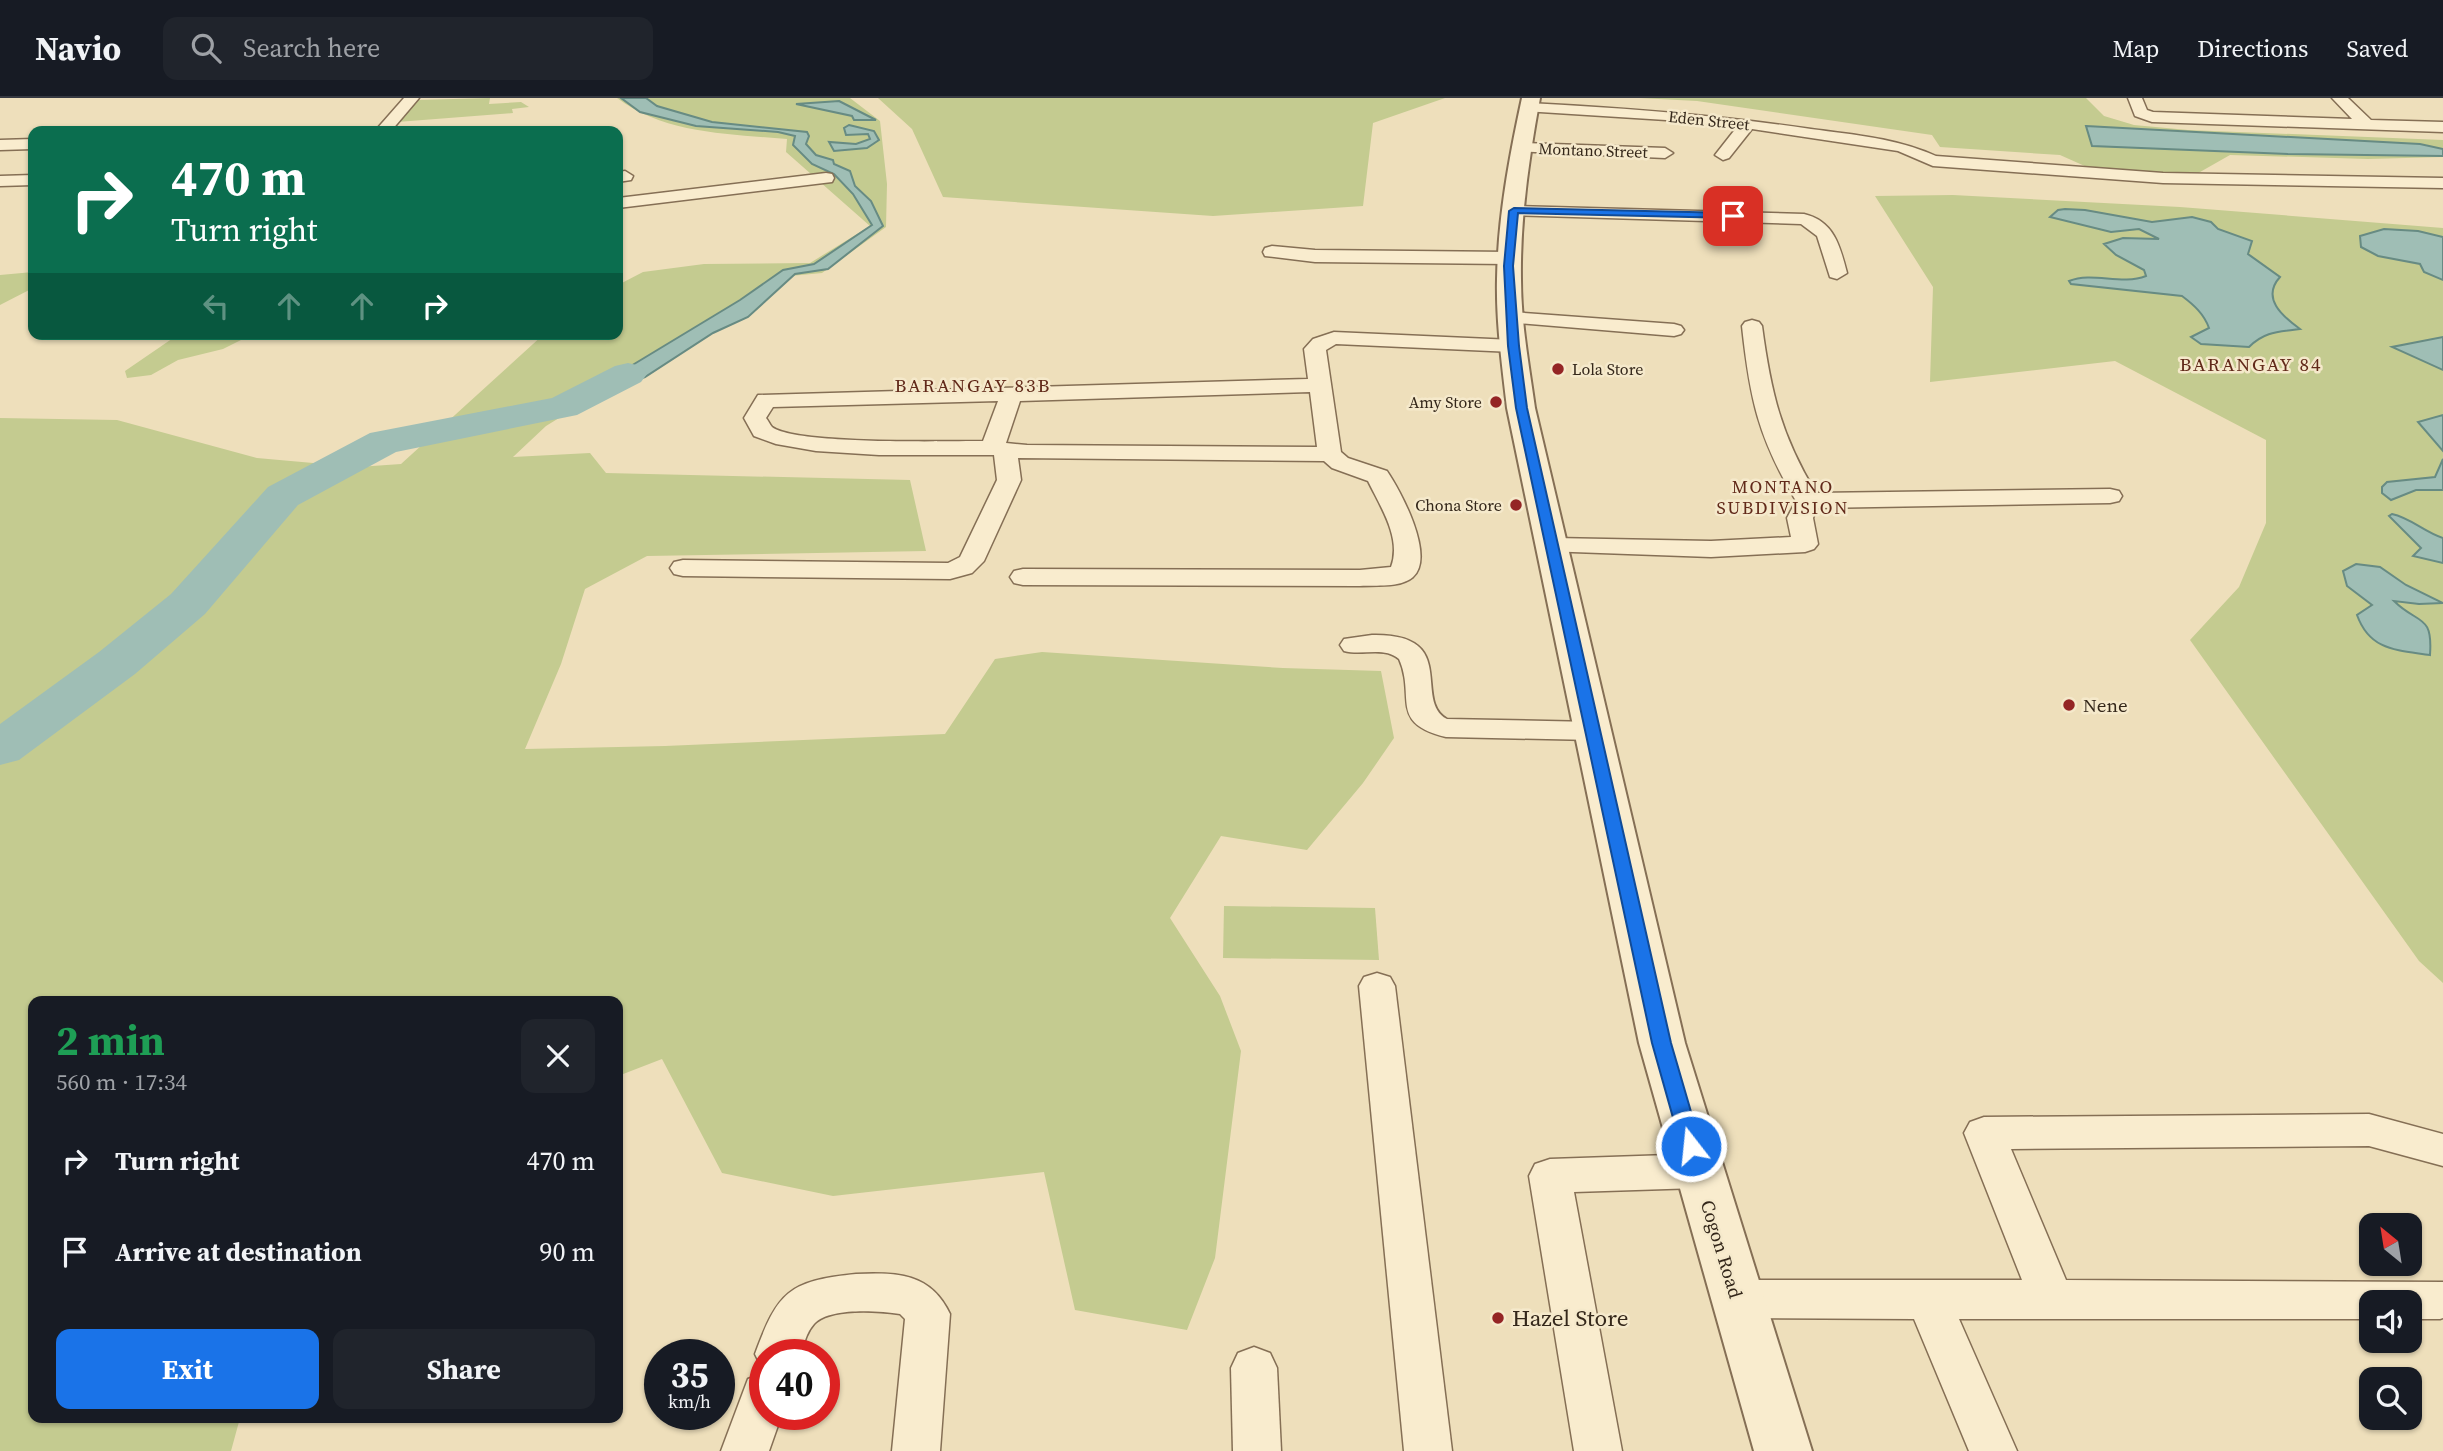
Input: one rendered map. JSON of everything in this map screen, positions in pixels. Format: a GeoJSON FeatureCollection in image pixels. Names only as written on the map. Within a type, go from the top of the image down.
{"type":"FeatureCollection","features":[{"type":"Feature","properties":{"kind":"street"},"geometry":{"type":"LineString","coordinates":[[387,126],[412,98]]}},
{"type":"Feature","properties":{"kind":"street"},"geometry":{"type":"LineString","coordinates":[[2135,98],[2140,113],[2151,117],[2443,127]]}},
{"type":"Feature","properties":{"kind":"street"},"geometry":{"type":"LineString","coordinates":[[2342,101],[2368,126]]}},
{"type":"Feature","properties":{"kind":"street"},"geometry":{"type":"LineString","coordinates":[[2342,101],[2370,105]]}},
{"type":"Feature","properties":{"kind":"street","name":"Eden Street"},"geometry":{"type":"LineString","coordinates":[[1530,103],[1748,124],[1889,144],[1909,149],[1933,161],[2202,180],[2443,183]]}},
{"type":"Feature","properties":{"kind":"street","name":"Cogon Road"},"geometry":{"type":"LineString","coordinates":[[1530,103],[1509,258],[1521,408],[1554,545],[1662,1043],[1783,1451]]}},
{"type":"Feature","properties":{"kind":"street"},"geometry":{"type":"LineString","coordinates":[[2274,106],[2288,123]]}},
{"type":"Feature","properties":{"kind":"street"},"geometry":{"type":"LineString","coordinates":[[1723,155],[1748,124]]}},
{"type":"Feature","properties":{"kind":"street"},"geometry":{"type":"LineString","coordinates":[[0,145],[28,144]]}},
{"type":"Feature","properties":{"kind":"street","name":"Montano Street"},"geometry":{"type":"LineString","coordinates":[[1522,148],[1665,153]]}},
{"type":"Feature","properties":{"kind":"street"},"geometry":{"type":"LineString","coordinates":[[623,202],[826,178]]}},
{"type":"Feature","properties":{"kind":"street"},"geometry":{"type":"LineString","coordinates":[[0,181],[28,180]]}},
{"type":"Feature","properties":{"kind":"street"},"geometry":{"type":"LineString","coordinates":[[1514,211],[1804,219],[1821,227],[1826,233],[1837,273]]}},
{"type":"Feature","properties":{"kind":"street"},"geometry":{"type":"LineString","coordinates":[[1272,252],[1327,256],[1509,258]]}},
{"type":"Feature","properties":{"kind":"street"},"geometry":{"type":"LineString","coordinates":[[1752,326],[1759,380],[1769,423],[1786,464],[1808,501]]}},
{"type":"Feature","properties":{"kind":"street"},"geometry":{"type":"LineString","coordinates":[[1023,578],[1390,577],[1403,572],[1408,563],[1402,531],[1378,476],[1340,463],[1330,454],[1315,349],[1320,343],[1334,338],[1674,330]]}},
{"type":"Feature","properties":{"kind":"street"},"geometry":{"type":"LineString","coordinates":[[1321,385],[766,400],[755,418],[762,431],[776,438],[879,448],[1330,454]]}},
{"type":"Feature","properties":{"kind":"street"},"geometry":{"type":"LineString","coordinates":[[683,568],[950,571],[963,567],[971,561],[1009,480],[998,450],[1011,395]]}},
{"type":"Feature","properties":{"kind":"street"},"geometry":{"type":"LineString","coordinates":[[1808,501],[2110,496]]}},
{"type":"Feature","properties":{"kind":"street"},"geometry":{"type":"LineString","coordinates":[[1554,545],[1711,549],[1805,544],[1800,519],[1808,501]]}},
{"type":"Feature","properties":{"kind":"street"},"geometry":{"type":"LineString","coordinates":[[1354,645],[1402,647],[1412,656],[1417,670],[1420,708],[1431,722],[1446,728],[1593,731]]}},
{"type":"Feature","properties":{"kind":"street"},"geometry":{"type":"LineString","coordinates":[[1377,986],[1428,1451]]}},
{"type":"Feature","properties":{"kind":"street"},"geometry":{"type":"LineString","coordinates":[[2051,1298],[1984,1133],[2369,1130],[2443,1150]]}},
{"type":"Feature","properties":{"kind":"street"},"geometry":{"type":"LineString","coordinates":[[1598,1451],[1550,1176],[1698,1171]]}},
{"type":"Feature","properties":{"kind":"street"},"geometry":{"type":"LineString","coordinates":[[783,1339],[790,1321],[802,1307],[821,1298],[878,1292],[915,1299],[928,1314],[916,1451]]}},
{"type":"Feature","properties":{"kind":"street"},"geometry":{"type":"LineString","coordinates":[[1928,1298],[1993,1451]]}},
{"type":"Feature","properties":{"kind":"street"},"geometry":{"type":"LineString","coordinates":[[1737,1299],[2440,1300]]}},
{"type":"Feature","properties":{"kind":"street"},"geometry":{"type":"LineString","coordinates":[[1254,1368],[1257,1451]]}},
{"type":"Feature","properties":{"kind":"street"},"geometry":{"type":"LineString","coordinates":[[745,1451],[752,1430]]}},
{"type":"Feature","properties":{"kind":"green space"},"geometry":{"type":"Polygon","coordinates":[[[490,98],[489,104],[521,102],[529,107],[512,109],[513,113],[397,122],[416,100],[490,98]]]}},
{"type":"Feature","properties":{"kind":"green space"},"geometry":{"type":"Polygon","coordinates":[[[617,98],[850,98],[880,121],[887,184],[886,227],[822,273],[790,276],[546,426],[513,457],[590,453],[606,473],[910,480],[926,551],[647,556],[585,589],[561,664],[525,749],[945,734],[995,659],[1042,652],[1283,668],[1381,671],[1394,738],[1363,783],[1307,850],[1221,836],[1170,918],[1220,996],[1241,1051],[1215,1258],[1187,1330],[1075,1310],[1044,1172],[833,1196],[722,1173],[662,1059],[623,1074],[623,996],[28,996],[28,1423],[239,1423],[231,1451],[0,1451],[0,418],[117,420],[257,458],[358,467],[401,464],[537,340],[623,340],[623,282],[643,272],[704,264],[810,263],[870,226],[786,152],[787,139],[698,130],[656,119],[617,98]]]}},
{"type":"Feature","properties":{"kind":"green space"},"geometry":{"type":"Polygon","coordinates":[[[878,98],[1445,98],[1373,123],[1363,206],[1213,216],[943,197],[912,129],[878,98]]]}},
{"type":"Feature","properties":{"kind":"green space"},"geometry":{"type":"Polygon","coordinates":[[[1639,98],[2086,98],[2104,116],[2134,125],[2188,130],[2443,140],[2443,157],[2368,159],[2230,155],[2193,176],[2096,171],[2060,155],[1940,147],[1932,135],[1697,101],[1639,98]]]}},
{"type":"Feature","properties":{"kind":"green space"},"geometry":{"type":"Polygon","coordinates":[[[1953,195],[2180,207],[2443,228],[2443,983],[2419,961],[2190,640],[2239,587],[2266,523],[2266,440],[2115,361],[1930,382],[1933,287],[1875,196],[1953,195]]]}},
{"type":"Feature","properties":{"kind":"green space"},"geometry":{"type":"Polygon","coordinates":[[[28,272],[28,291],[0,305],[0,275],[28,272]]]}},
{"type":"Feature","properties":{"kind":"green space"},"geometry":{"type":"Polygon","coordinates":[[[170,340],[241,340],[223,349],[178,360],[151,375],[127,378],[125,371],[170,340]]]}},
{"type":"Feature","properties":{"kind":"green space"},"geometry":{"type":"Polygon","coordinates":[[[1224,906],[1375,908],[1379,960],[1223,958],[1224,906]]]}},
{"type":"Feature","properties":{"kind":"water"},"geometry":{"type":"Polygon","coordinates":[[[621,98],[646,98],[657,106],[712,122],[807,132],[809,136],[806,144],[816,155],[833,160],[834,164],[850,171],[855,186],[871,201],[883,226],[828,269],[795,274],[748,317],[713,333],[645,377],[563,407],[740,300],[783,270],[814,264],[872,225],[853,194],[834,174],[812,164],[793,145],[795,136],[778,132],[696,126],[640,112],[621,98]]]}},
{"type":"Feature","properties":{"kind":"water"},"geometry":{"type":"Polygon","coordinates":[[[839,101],[876,120],[854,120],[852,116],[796,104],[839,101]]]}},
{"type":"Feature","properties":{"kind":"water"},"geometry":{"type":"Polygon","coordinates":[[[849,125],[874,131],[879,140],[867,148],[834,151],[829,142],[856,144],[870,139],[868,134],[846,135],[844,128],[849,125]]]}},
{"type":"Feature","properties":{"kind":"water"},"geometry":{"type":"Polygon","coordinates":[[[2086,126],[2420,144],[2443,149],[2443,156],[2288,154],[2092,146],[2086,126]]]}},
{"type":"Feature","properties":{"kind":"water"},"geometry":{"type":"Polygon","coordinates":[[[2058,210],[2152,222],[2192,217],[2211,222],[2218,229],[2252,241],[2248,254],[2280,277],[2273,292],[2276,306],[2300,329],[2267,335],[2249,347],[2201,344],[2191,337],[2209,328],[2198,310],[2182,296],[2071,284],[2069,281],[2078,278],[2127,280],[2146,276],[2144,270],[2116,255],[2104,244],[2123,238],[2159,239],[2139,229],[2111,232],[2050,217],[2058,210]]]}},
{"type":"Feature","properties":{"kind":"water"},"geometry":{"type":"Polygon","coordinates":[[[2384,229],[2418,231],[2443,237],[2443,280],[2424,272],[2420,264],[2378,256],[2361,247],[2360,236],[2384,229]]]}},
{"type":"Feature","properties":{"kind":"water"},"geometry":{"type":"Polygon","coordinates":[[[2443,337],[2443,370],[2392,347],[2443,337]]]}},
{"type":"Feature","properties":{"kind":"water"},"geometry":{"type":"Polygon","coordinates":[[[2443,415],[2443,451],[2418,422],[2443,415]]]}},
{"type":"Feature","properties":{"kind":"water"},"geometry":{"type":"Polygon","coordinates":[[[2443,459],[2443,490],[2416,490],[2391,500],[2382,493],[2382,487],[2387,482],[2435,477],[2443,459]]]}},
{"type":"Feature","properties":{"kind":"water"},"geometry":{"type":"Polygon","coordinates":[[[2392,514],[2443,538],[2443,563],[2413,556],[2421,548],[2389,516],[2392,514]]]}},
{"type":"Feature","properties":{"kind":"water"},"geometry":{"type":"Polygon","coordinates":[[[2356,564],[2380,567],[2406,585],[2443,603],[2394,601],[2426,626],[2429,632],[2430,655],[2386,647],[2369,636],[2357,615],[2372,605],[2347,586],[2343,571],[2356,564]]]}},
{"type":"Feature","properties":{"kind":"waterway"},"geometry":{"type":"LineString","coordinates":[[0,749],[117,663],[188,604],[283,496],[384,442],[563,407],[628,374]]}},
{"type":"Feature","properties":{"kind":"place","name":"Lola Store"},"geometry":{"type":"Point","coordinates":[1558,369]}},
{"type":"Feature","properties":{"kind":"place","name":"Amy Store"},"geometry":{"type":"Point","coordinates":[1496,402]}},
{"type":"Feature","properties":{"kind":"place","name":"Chona Store"},"geometry":{"type":"Point","coordinates":[1516,505]}},
{"type":"Feature","properties":{"kind":"place","name":"Nene"},"geometry":{"type":"Point","coordinates":[2069,705]}},
{"type":"Feature","properties":{"kind":"place","name":"Hazel Store"},"geometry":{"type":"Point","coordinates":[1498,1318]}},
{"type":"Feature","properties":{"kind":"district","name":"BARANGAY 84"},"geometry":{"type":"Point","coordinates":[2251,364]}},
{"type":"Feature","properties":{"kind":"district","name":"BARANGAY 83B"},"geometry":{"type":"Point","coordinates":[973,385]}},
{"type":"Feature","properties":{"kind":"district","name":"MONTANO SUBDIVISION"},"geometry":{"type":"Point","coordinates":[1783,497]}},
{"type":"Feature","properties":{"kind":"route"},"geometry":{"type":"LineString","coordinates":[[1691,1146],[1662,1043],[1521,408],[1513,346],[1508,266],[1514,211],[1733,216]]}}]}
